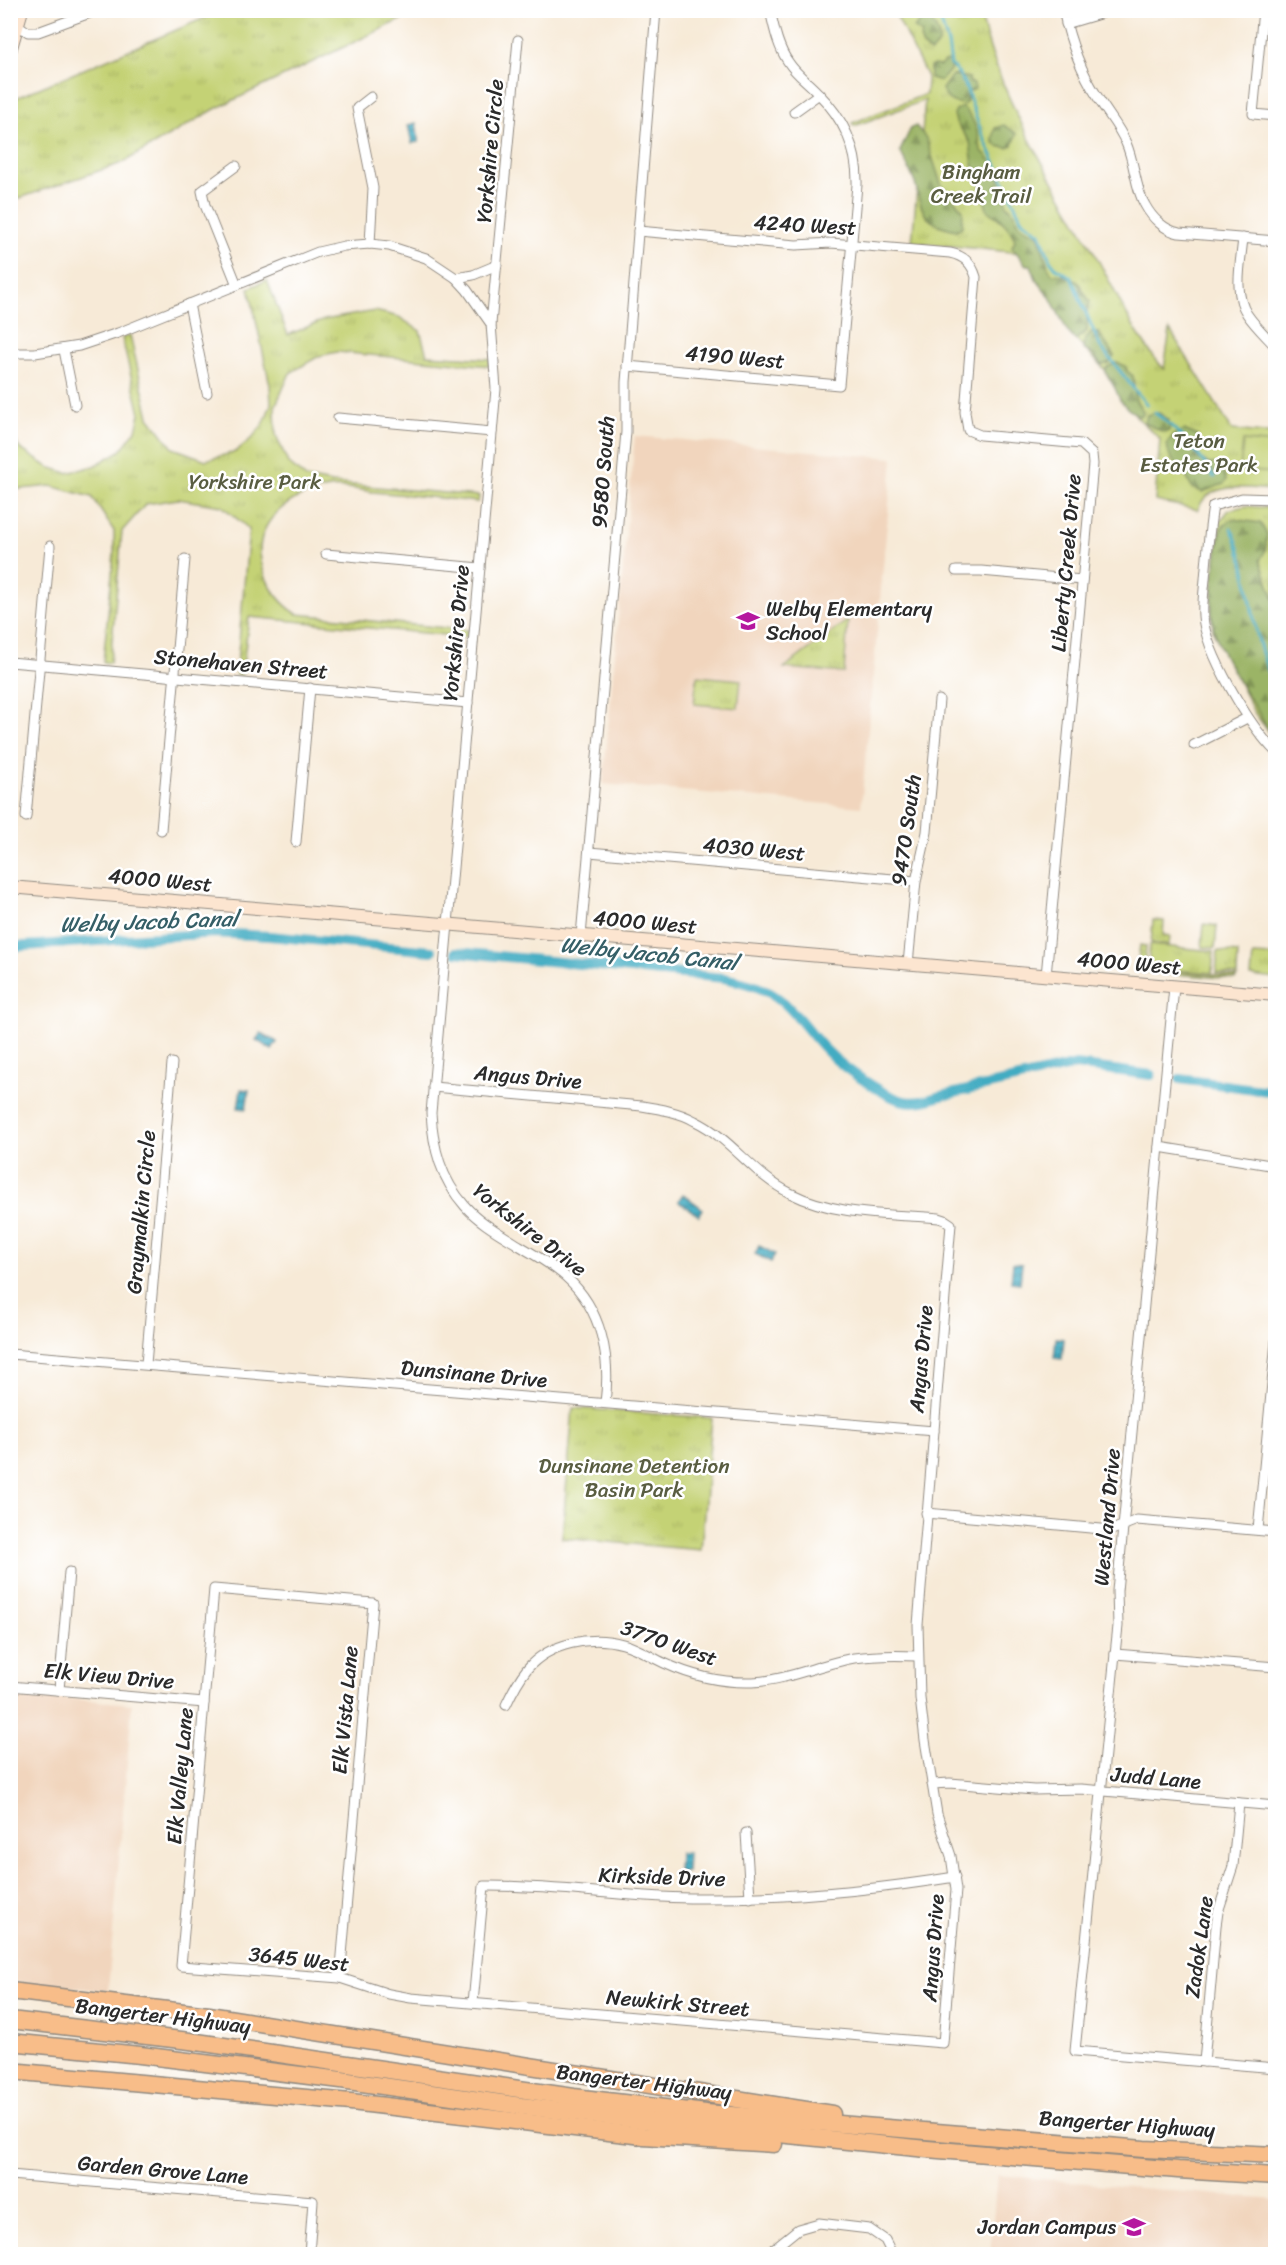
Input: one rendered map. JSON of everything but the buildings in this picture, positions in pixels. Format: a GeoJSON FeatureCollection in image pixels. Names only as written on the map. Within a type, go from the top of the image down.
{"type":"FeatureCollection","features":[{"type":"Feature","properties":{"kind":"highway"},"geometry":{"type":"LineString","coordinates":[[10,1991],[227,2017],[937,2132]]}},
{"type":"Feature","properties":{"kind":"highway","name":"Bangerter Highway"},"geometry":{"type":"LineString","coordinates":[[10,2020],[190,2041],[651,2107],[1179,2151],[1275,2155]]}},
{"type":"Feature","properties":{"kind":"highway","name":"Bangerter Highway"},"geometry":{"type":"LineString","coordinates":[[10,2042],[140,2055],[341,2080],[581,2114],[927,2149],[1275,2176]]}},
{"type":"Feature","properties":{"kind":"highway"},"geometry":{"type":"LineString","coordinates":[[10,2071],[351,2102],[644,2136],[927,2149]]}},
{"type":"Feature","properties":{"kind":"highway"},"geometry":{"type":"LineString","coordinates":[[1179,2151],[1275,2146]]}},
{"type":"Feature","properties":{"kind":"highway"},"geometry":{"type":"LineString","coordinates":[[1178,2170],[1275,2181]]}},
{"type":"Feature","properties":{"kind":"main road"},"geometry":{"type":"LineString","coordinates":[[10,51],[14,22],[22,10]]}},
{"type":"Feature","properties":{"kind":"main road","name":"4000 West"},"geometry":{"type":"LineString","coordinates":[[10,887],[1275,995]]}},
{"type":"Feature","properties":{"kind":"street"},"geometry":{"type":"LineString","coordinates":[[14,22],[28,32],[38,32],[98,10]]}},
{"type":"Feature","properties":{"kind":"street","name":"9580 South"},"geometry":{"type":"LineString","coordinates":[[581,936],[626,432],[627,366],[656,10]]}},
{"type":"Feature","properties":{"kind":"street"},"geometry":{"type":"LineString","coordinates":[[771,10],[782,52],[789,65],[819,94],[844,128],[855,156],[857,184],[851,244]]}},
{"type":"Feature","properties":{"kind":"street"},"geometry":{"type":"LineString","coordinates":[[1063,10],[1077,59],[1086,78],[1128,147],[1145,206],[1164,227],[1179,233],[1275,241]]}},
{"type":"Feature","properties":{"kind":"street"},"geometry":{"type":"LineString","coordinates":[[1066,24],[1113,10]]}},
{"type":"Feature","properties":{"kind":"street"},"geometry":{"type":"LineString","coordinates":[[1263,10],[1253,114],[1275,116]]}},
{"type":"Feature","properties":{"kind":"street","name":"Yorkshire Circle"},"geometry":{"type":"LineString","coordinates":[[491,324],[518,40]]}},
{"type":"Feature","properties":{"kind":"street"},"geometry":{"type":"LineString","coordinates":[[794,112],[819,94]]}},
{"type":"Feature","properties":{"kind":"street"},"geometry":{"type":"LineString","coordinates":[[370,244],[373,188],[357,108],[371,97]]}},
{"type":"Feature","properties":{"kind":"street"},"geometry":{"type":"LineString","coordinates":[[236,166],[202,191],[237,285]]}},
{"type":"Feature","properties":{"kind":"street","name":"4240 West"},"geometry":{"type":"LineString","coordinates":[[638,231],[796,245],[851,244],[950,253],[969,261]]}},
{"type":"Feature","properties":{"kind":"street"},"geometry":{"type":"LineString","coordinates":[[1243,238],[1239,283],[1242,302],[1247,313],[1275,347]]}},
{"type":"Feature","properties":{"kind":"street"},"geometry":{"type":"LineString","coordinates":[[10,353],[64,350],[118,333],[331,248],[370,244],[408,250],[426,258],[456,278],[491,324]]}},
{"type":"Feature","properties":{"kind":"street","name":"4190 West"},"geometry":{"type":"LineString","coordinates":[[627,366],[839,385],[851,244]]}},
{"type":"Feature","properties":{"kind":"street","name":"Liberty Creek Drive"},"geometry":{"type":"LineString","coordinates":[[969,261],[976,277],[965,412],[968,430],[980,435],[1076,443],[1089,449],[1093,464],[1047,976]]}},
{"type":"Feature","properties":{"kind":"street"},"geometry":{"type":"LineString","coordinates":[[456,278],[473,275],[498,265]]}},
{"type":"Feature","properties":{"kind":"street"},"geometry":{"type":"LineString","coordinates":[[189,304],[207,393]]}},
{"type":"Feature","properties":{"kind":"street","name":"Yorkshire Drive"},"geometry":{"type":"LineString","coordinates":[[491,324],[497,376],[433,1087],[432,1135],[437,1156],[454,1193],[479,1219],[566,1277],[580,1291],[591,1308],[600,1328],[606,1351],[608,1375],[605,1403]]}},
{"type":"Feature","properties":{"kind":"street"},"geometry":{"type":"LineString","coordinates":[[64,350],[75,405]]}},
{"type":"Feature","properties":{"kind":"street"},"geometry":{"type":"LineString","coordinates":[[338,418],[492,432]]}},
{"type":"Feature","properties":{"kind":"street"},"geometry":{"type":"LineString","coordinates":[[1275,499],[1242,498],[1213,506],[1203,615],[1211,649],[1247,718],[1275,752]]}},
{"type":"Feature","properties":{"kind":"street"},"geometry":{"type":"LineString","coordinates":[[26,817],[50,546]]}},
{"type":"Feature","properties":{"kind":"street"},"geometry":{"type":"LineString","coordinates":[[326,554],[480,568]]}},
{"type":"Feature","properties":{"kind":"street"},"geometry":{"type":"LineString","coordinates":[[161,830],[185,559]]}},
{"type":"Feature","properties":{"kind":"street"},"geometry":{"type":"LineString","coordinates":[[956,571],[1082,580]]}},
{"type":"Feature","properties":{"kind":"street","name":"Stonehaven Street"},"geometry":{"type":"LineString","coordinates":[[10,662],[468,703]]}},
{"type":"Feature","properties":{"kind":"street"},"geometry":{"type":"LineString","coordinates":[[296,842],[310,688]]}},
{"type":"Feature","properties":{"kind":"street","name":"9470 South"},"geometry":{"type":"LineString","coordinates":[[908,964],[916,881],[927,832],[939,700]]}},
{"type":"Feature","properties":{"kind":"street"},"geometry":{"type":"LineString","coordinates":[[1194,745],[1247,718]]}},
{"type":"Feature","properties":{"kind":"street","name":"4030 West"},"geometry":{"type":"LineString","coordinates":[[588,852],[916,881]]}},
{"type":"Feature","properties":{"kind":"street","name":"Westland Drive"},"geometry":{"type":"LineString","coordinates":[[1174,987],[1117,1591],[1118,1626],[1098,1842],[1091,1884],[1075,2051],[1204,2062]]}},
{"type":"Feature","properties":{"kind":"street","name":"Graymalkin Circle"},"geometry":{"type":"LineString","coordinates":[[146,1364],[172,1063]]}},
{"type":"Feature","properties":{"kind":"street","name":"Angus Drive"},"geometry":{"type":"LineString","coordinates":[[433,1087],[642,1106],[669,1111],[697,1121],[755,1171],[772,1183],[809,1201],[846,1210],[945,1220],[951,1224],[919,1594],[918,1656],[921,1708],[937,1814],[951,1856],[955,1877],[956,1904],[943,2043]]}},
{"type":"Feature","properties":{"kind":"street"},"geometry":{"type":"LineString","coordinates":[[1160,1147],[1275,1166]]}},
{"type":"Feature","properties":{"kind":"street"},"geometry":{"type":"LineString","coordinates":[[1258,1530],[1275,1341]]}},
{"type":"Feature","properties":{"kind":"street","name":"Dunsinane Drive"},"geometry":{"type":"LineString","coordinates":[[10,1354],[934,1431]]}},
{"type":"Feature","properties":{"kind":"street"},"geometry":{"type":"LineString","coordinates":[[926,1513],[1112,1530],[1137,1520],[1275,1532]]}},
{"type":"Feature","properties":{"kind":"street"},"geometry":{"type":"LineString","coordinates":[[59,1690],[69,1572]]}},
{"type":"Feature","properties":{"kind":"street","name":"Elk Valley Lane"},"geometry":{"type":"LineString","coordinates":[[182,1966],[214,1590]]}},
{"type":"Feature","properties":{"kind":"street","name":"Elk Vista Lane"},"geometry":{"type":"LineString","coordinates":[[214,1590],[373,1603],[340,1978]]}},
{"type":"Feature","properties":{"kind":"street","name":"3770 West"},"geometry":{"type":"LineString","coordinates":[[506,1705],[528,1668],[558,1647],[574,1642],[608,1641],[624,1644],[676,1669],[732,1682],[772,1680],[854,1658],[918,1656]]}},
{"type":"Feature","properties":{"kind":"street"},"geometry":{"type":"LineString","coordinates":[[1115,1654],[1275,1667]]}},
{"type":"Feature","properties":{"kind":"street","name":"Elk View Drive"},"geometry":{"type":"LineString","coordinates":[[10,1686],[204,1703]]}},
{"type":"Feature","properties":{"kind":"street","name":"Judd Lane"},"geometry":{"type":"LineString","coordinates":[[932,1784],[1102,1791],[1275,1806]]}},
{"type":"Feature","properties":{"kind":"street","name":"Zadok Lane"},"geometry":{"type":"LineString","coordinates":[[1204,2062],[1216,1926],[1218,1912],[1233,1866],[1239,1803]]}},
{"type":"Feature","properties":{"kind":"street"},"geometry":{"type":"LineString","coordinates":[[746,1833],[750,1898]]}},
{"type":"Feature","properties":{"kind":"street","name":"Kirkside Drive"},"geometry":{"type":"LineString","coordinates":[[473,2003],[484,1886],[628,1895],[750,1898],[847,1891],[955,1877]]}},
{"type":"Feature","properties":{"kind":"street","name":"3645 West"},"geometry":{"type":"LineString","coordinates":[[182,1966],[340,1978],[389,1994],[411,1998]]}},
{"type":"Feature","properties":{"kind":"street","name":"Newkirk Street"},"geometry":{"type":"LineString","coordinates":[[411,1998],[943,2043]]}},
{"type":"Feature","properties":{"kind":"street"},"geometry":{"type":"LineString","coordinates":[[1204,2062],[1275,2068]]}},
{"type":"Feature","properties":{"kind":"street","name":"Garden Grove Lane"},"geometry":{"type":"LineString","coordinates":[[10,2175],[313,2201],[309,2254]]}},
{"type":"Feature","properties":{"kind":"street"},"geometry":{"type":"LineString","coordinates":[[767,2254],[794,2232],[808,2225],[819,2223],[863,2228],[875,2232],[885,2240],[892,2254]]}},
{"type":"Feature","properties":{"kind":"shaded area","name":"Welby Elementary School"},"geometry":{"type":"Polygon","coordinates":[[[635,436],[893,458],[861,807],[603,784],[635,436]]]}},
{"type":"Feature","properties":{"kind":"shaded area"},"geometry":{"type":"Polygon","coordinates":[[[11,1694],[132,1704],[108,1991],[11,1981],[11,1694]]]}},
{"type":"Feature","properties":{"kind":"shaded area","name":"Jordan Campus"},"geometry":{"type":"Polygon","coordinates":[[[997,2175],[1275,2200],[1275,2254],[990,2254],[997,2175]]]}},
{"type":"Feature","properties":{"kind":"green space"},"geometry":{"type":"Polygon","coordinates":[[[221,11],[419,11],[215,109],[122,163],[11,201],[11,100],[221,11]]]}},
{"type":"Feature","properties":{"kind":"green space","name":"Bingham Creek Trail"},"geometry":{"type":"Polygon","coordinates":[[[894,11],[980,11],[1000,76],[1013,107],[1135,329],[1164,369],[1170,330],[1232,430],[1275,434],[1275,490],[1231,488],[1220,490],[1203,500],[1198,510],[1155,501],[1160,439],[1137,417],[1106,371],[1075,339],[1031,254],[912,242],[925,100],[854,126],[852,123],[926,94],[927,77],[894,11]]]}},
{"type":"Feature","properties":{"kind":"green space"},"geometry":{"type":"Polygon","coordinates":[[[921,19],[932,22],[938,33],[939,43],[931,52],[923,47],[920,38],[922,34],[914,28],[921,19]]]}},
{"type":"Feature","properties":{"kind":"green space"},"geometry":{"type":"Polygon","coordinates":[[[950,61],[951,69],[941,81],[930,78],[930,67],[940,66],[950,61]]]}},
{"type":"Feature","properties":{"kind":"green space"},"geometry":{"type":"Polygon","coordinates":[[[952,75],[969,78],[969,82],[974,84],[975,89],[968,92],[965,104],[951,101],[942,89],[952,75]]]}},
{"type":"Feature","properties":{"kind":"green space"},"geometry":{"type":"Polygon","coordinates":[[[962,107],[976,126],[981,150],[992,162],[1007,206],[1012,210],[1021,226],[1039,236],[1052,274],[1064,275],[1078,282],[1090,302],[1087,310],[1087,331],[1075,340],[1068,332],[1050,297],[1036,279],[1031,265],[1026,265],[1012,247],[1015,240],[1010,231],[1001,220],[988,211],[981,192],[980,174],[973,165],[970,142],[956,122],[954,114],[962,107]]]}},
{"type":"Feature","properties":{"kind":"green space"},"geometry":{"type":"Polygon","coordinates":[[[1004,125],[1017,134],[1013,145],[1008,148],[997,146],[993,140],[995,128],[1004,125]]]}},
{"type":"Feature","properties":{"kind":"green space"},"geometry":{"type":"Polygon","coordinates":[[[916,126],[926,138],[942,187],[963,210],[962,227],[956,230],[933,222],[921,207],[914,180],[900,151],[911,128],[916,126]]]}},
{"type":"Feature","properties":{"kind":"green space","name":"Yorkshire Park"},"geometry":{"type":"Polygon","coordinates":[[[267,280],[288,335],[324,320],[375,311],[399,317],[420,331],[427,355],[490,359],[490,366],[337,352],[319,356],[290,373],[275,407],[276,435],[288,463],[306,478],[332,483],[479,496],[478,502],[347,488],[318,490],[293,500],[282,508],[266,527],[261,539],[261,562],[267,580],[277,596],[297,614],[468,630],[467,637],[249,617],[242,675],[236,675],[249,529],[222,506],[178,499],[146,504],[122,531],[110,663],[103,662],[114,554],[114,531],[92,497],[51,486],[11,490],[10,429],[19,448],[48,467],[68,473],[94,466],[120,451],[136,430],[140,414],[122,338],[130,335],[149,417],[173,448],[206,460],[235,452],[252,438],[264,423],[271,404],[270,385],[249,288],[267,280]]]}},
{"type":"Feature","properties":{"kind":"green space"},"geometry":{"type":"Polygon","coordinates":[[[1091,332],[1099,333],[1114,356],[1109,363],[1101,365],[1094,355],[1083,349],[1084,342],[1091,332]]]}},
{"type":"Feature","properties":{"kind":"green space"},"geometry":{"type":"Polygon","coordinates":[[[1117,362],[1125,366],[1133,376],[1136,401],[1143,411],[1142,415],[1139,416],[1128,409],[1120,400],[1106,373],[1106,368],[1117,362]]]}},
{"type":"Feature","properties":{"kind":"green space"},"geometry":{"type":"Polygon","coordinates":[[[1159,413],[1169,420],[1169,431],[1163,432],[1145,423],[1147,415],[1159,413]]]}},
{"type":"Feature","properties":{"kind":"green space"},"geometry":{"type":"Polygon","coordinates":[[[1184,430],[1198,436],[1202,444],[1196,455],[1209,464],[1217,464],[1222,469],[1226,480],[1224,484],[1202,492],[1192,488],[1182,470],[1172,459],[1167,444],[1173,435],[1184,430]]]}},
{"type":"Feature","properties":{"kind":"green space"},"geometry":{"type":"Polygon","coordinates":[[[1243,441],[1275,444],[1275,473],[1240,470],[1243,441]]]}},
{"type":"Feature","properties":{"kind":"green space","name":"Teton Estates Park"},"geometry":{"type":"Polygon","coordinates":[[[1245,506],[1275,508],[1275,741],[1254,712],[1213,631],[1211,609],[1220,521],[1229,510],[1245,506]]]}},
{"type":"Feature","properties":{"kind":"green space","name":"Teton Estates Park"},"geometry":{"type":"Polygon","coordinates":[[[1232,519],[1260,523],[1267,534],[1265,551],[1260,560],[1275,602],[1275,738],[1231,669],[1214,629],[1212,592],[1217,550],[1222,527],[1232,519]]]}},
{"type":"Feature","properties":{"kind":"green space"},"geometry":{"type":"Polygon","coordinates":[[[848,620],[844,673],[784,668],[848,620]]]}},
{"type":"Feature","properties":{"kind":"green space"},"geometry":{"type":"Polygon","coordinates":[[[697,676],[741,680],[738,708],[694,704],[697,676]]]}},
{"type":"Feature","properties":{"kind":"green space"},"geometry":{"type":"Polygon","coordinates":[[[1153,920],[1164,921],[1163,935],[1170,936],[1169,945],[1151,943],[1153,920]]]}},
{"type":"Feature","properties":{"kind":"green space"},"geometry":{"type":"Polygon","coordinates":[[[1204,924],[1217,926],[1215,948],[1202,947],[1204,924]]]}},
{"type":"Feature","properties":{"kind":"green space"},"geometry":{"type":"Polygon","coordinates":[[[1275,944],[1275,979],[1251,976],[1253,955],[1274,956],[1275,944]]]}},
{"type":"Feature","properties":{"kind":"green space"},"geometry":{"type":"Polygon","coordinates":[[[1140,945],[1146,946],[1144,967],[1137,966],[1140,945]]]}},
{"type":"Feature","properties":{"kind":"green space"},"geometry":{"type":"Polygon","coordinates":[[[1150,945],[1214,951],[1212,973],[1148,968],[1150,945]]]}},
{"type":"Feature","properties":{"kind":"green space"},"geometry":{"type":"Polygon","coordinates":[[[1218,951],[1238,953],[1237,975],[1216,973],[1218,951]]]}},
{"type":"Feature","properties":{"kind":"green space"},"geometry":{"type":"Polygon","coordinates":[[[1136,968],[1237,977],[1235,979],[1137,971],[1136,968]]]}},
{"type":"Feature","properties":{"kind":"green space","name":"Dunsinane Detention Basin Park"},"geometry":{"type":"Polygon","coordinates":[[[573,1408],[712,1418],[701,1550],[562,1538],[573,1408]]]}},
{"type":"Feature","properties":{"kind":"water"},"geometry":{"type":"Polygon","coordinates":[[[416,123],[419,142],[412,143],[408,125],[416,123]]]}},
{"type":"Feature","properties":{"kind":"water"},"geometry":{"type":"Polygon","coordinates":[[[261,1033],[277,1042],[272,1050],[256,1040],[261,1033]]]}},
{"type":"Feature","properties":{"kind":"water"},"geometry":{"type":"Polygon","coordinates":[[[241,1089],[249,1090],[246,1109],[238,1108],[241,1089]]]}},
{"type":"Feature","properties":{"kind":"water"},"geometry":{"type":"Polygon","coordinates":[[[683,1194],[703,1209],[699,1216],[678,1201],[683,1194]]]}},
{"type":"Feature","properties":{"kind":"water"},"geometry":{"type":"Polygon","coordinates":[[[759,1246],[775,1254],[771,1262],[755,1254],[759,1246]]]}},
{"type":"Feature","properties":{"kind":"water"},"geometry":{"type":"Polygon","coordinates":[[[1013,1263],[1022,1264],[1020,1283],[1011,1282],[1013,1263]]]}},
{"type":"Feature","properties":{"kind":"water"},"geometry":{"type":"Polygon","coordinates":[[[1056,1338],[1064,1339],[1062,1359],[1054,1358],[1056,1338]]]}},
{"type":"Feature","properties":{"kind":"water"},"geometry":{"type":"Polygon","coordinates":[[[679,1853],[688,1853],[687,1872],[678,1872],[679,1853]]]}},
{"type":"Feature","properties":{"kind":"waterway"},"geometry":{"type":"LineString","coordinates":[[929,10],[941,22],[948,43],[951,65],[959,74],[967,90],[982,134],[1022,220],[1040,233],[1050,260],[1056,268],[1071,277],[1100,346],[1147,405]]}},
{"type":"Feature","properties":{"kind":"waterway"},"geometry":{"type":"LineString","coordinates":[[1155,413],[1187,442],[1214,477]]}},
{"type":"Feature","properties":{"kind":"waterway"},"geometry":{"type":"LineString","coordinates":[[1231,528],[1242,557],[1261,649],[1268,671],[1276,683]]}},
{"type":"Feature","properties":{"kind":"waterway","name":"Welby Jacob Canal"},"geometry":{"type":"LineString","coordinates":[[10,947],[214,933],[432,951]]}},
{"type":"Feature","properties":{"kind":"waterway","name":"Welby Jacob Canal"},"geometry":{"type":"LineString","coordinates":[[456,952],[724,978],[755,986],[783,1002],[826,1050],[848,1070],[881,1091],[904,1101],[919,1102],[1076,1065],[1151,1075]]}},
{"type":"Feature","properties":{"kind":"waterway","name":"Welby Jacob Canal"},"geometry":{"type":"LineString","coordinates":[[1180,1079],[1276,1092]]}},
{"type":"Feature","properties":{"kind":"place","name":"Welby Elementary School"},"geometry":{"type":"Point","coordinates":[748,621]}},
{"type":"Feature","properties":{"kind":"place","name":"Jordan Campus"},"geometry":{"type":"Point","coordinates":[1134,2227]}}]}
